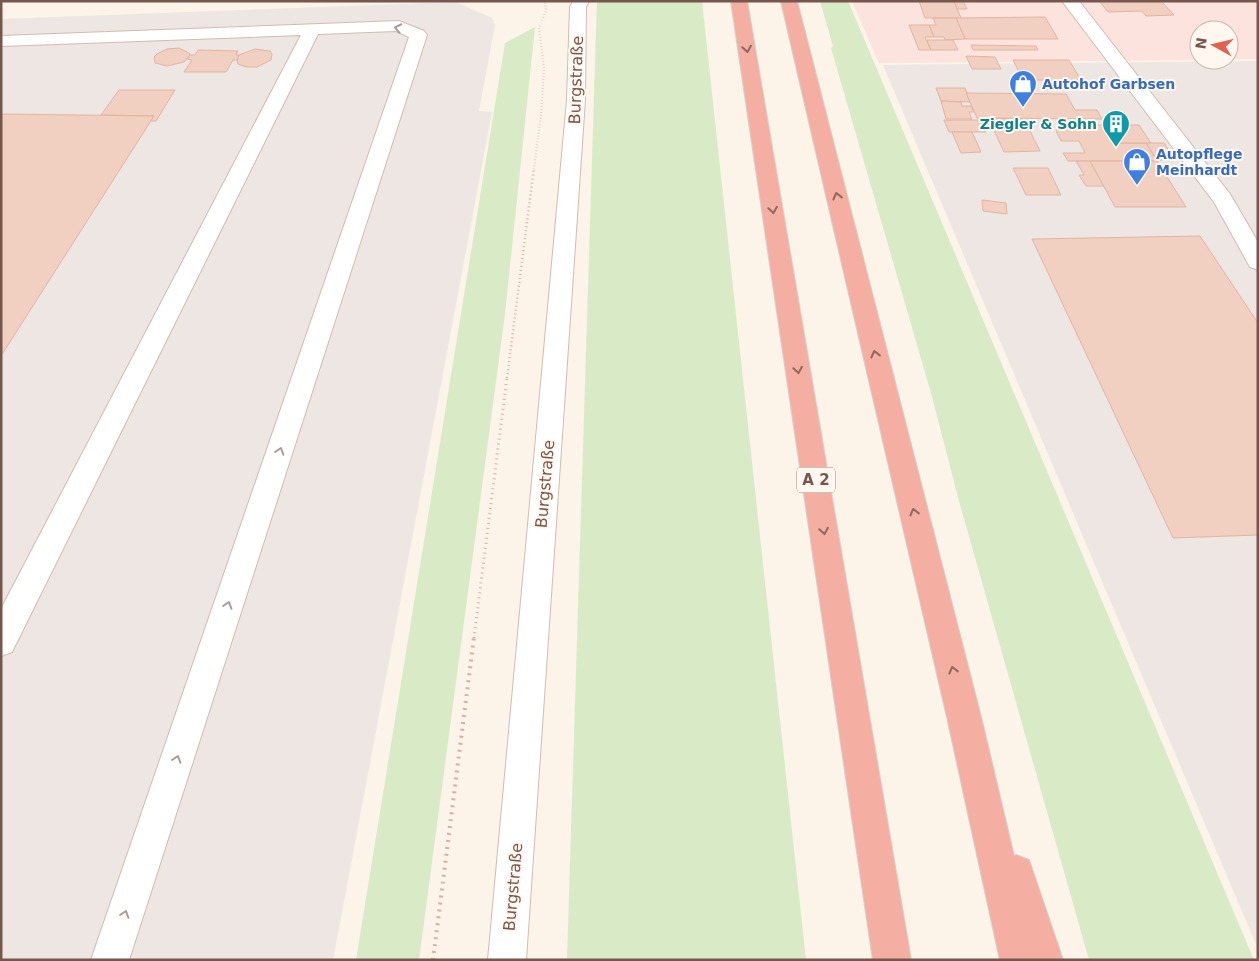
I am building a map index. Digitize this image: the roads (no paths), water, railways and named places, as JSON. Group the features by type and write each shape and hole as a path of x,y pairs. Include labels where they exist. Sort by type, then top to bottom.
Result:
{"highway":[{"name":"A 2","path":"739,1 892,960"},
{"path":"789,1 964,717 1019,960"},
{"path":"964,717 1044,960"}],"street":[{"path":"1070,1 1223,199 1258,262"},
{"name":"Burgstraße","path":"507,960 576,100 578,3"},
{"path":"1,41 399,26 418,36 110,960"},
{"path":"1,641 312,29"}],"place":[{"name":"Autohof Garbsen","path":"1023,108"},
{"name":"Ziegler & Sohn","path":"1116,148"},
{"name":"Autopflege Meinhardt","path":"1137,186"}]}
